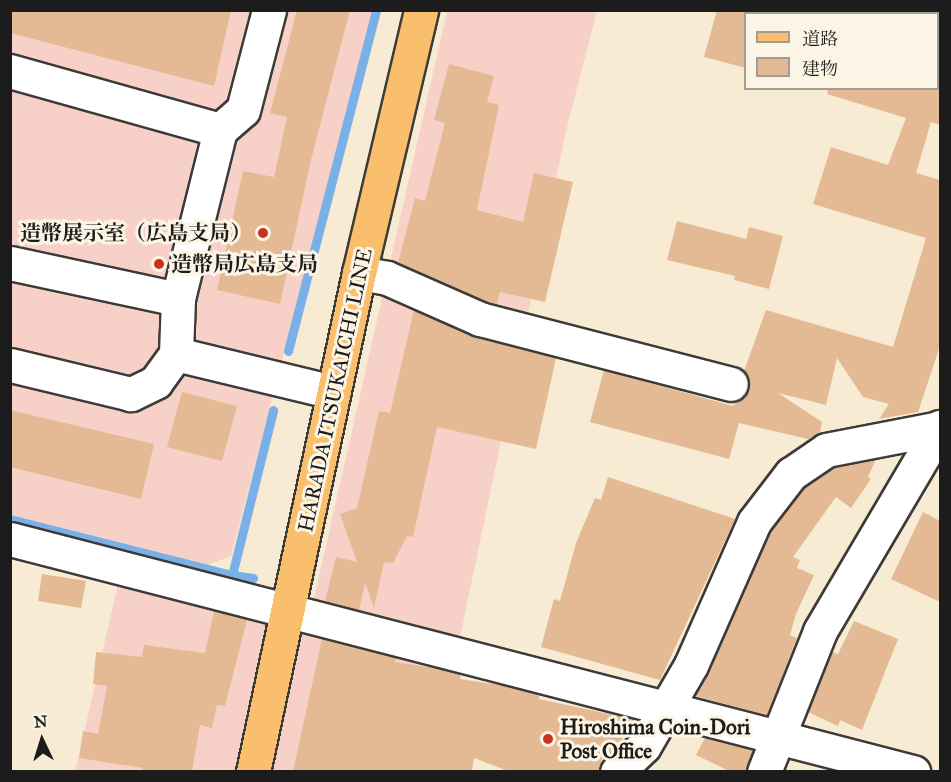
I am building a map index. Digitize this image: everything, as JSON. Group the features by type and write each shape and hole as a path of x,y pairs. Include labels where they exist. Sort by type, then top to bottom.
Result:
{"main road":[{"name":"HARADA ITSUKAICHI LINE","path":"253,771 359,273 421,10"}],"street":[{"path":"10,365 131,394 156,382 176,354 178,299 220,130 243,110 269,10"},
{"path":"10,71 220,130"},
{"path":"10,263 178,299"},
{"path":"359,273 387,278 480,319 731,384"},
{"path":"176,354 333,392"},
{"path":"617,771 644,746 691,664 754,522 791,474 826,450 940,428"},
{"path":"764,771 775,736 820,631 940,428"},
{"path":"10,539 913,771"}],"shaded area":[{"name":"造幣局広島支局","path":"10,11 373,11 231,556 203,567 11,517"},
{"path":"447,11 597,11 566,131 432,771 75,772 122,566 310,616"}],"building":[{"path":"10,10 231,10 214,86 10,33"},
{"path":"297,10 350,10 311,160 280,304 217,290 243,171 274,177 287,117 270,113"},
{"path":"717,10 746,10 744,12 744,67 704,57"},
{"path":"449,64 494,76 487,102 499,105 477,210 523,222 534,173 573,182 545,302 500,292 497,304 398,263 415,198 425,201 445,123 434,120"},
{"path":"940,88 940,125 931,122 916,173 940,180 940,346 918,412 879,419 889,404 863,397 837,358 826,405 778,393 822,422 820,433 808,439 739,423 729,459 590,422 604,370 733,406 749,389 744,371 766,310 893,347 926,238 813,204 831,147 888,165 906,118 827,94 828,90 939,90"},
{"path":"677,221 746,239 749,227 783,236 769,289 734,280 735,276 667,260"},
{"path":"414,310 475,337 556,358 536,449 437,427 413,537 407,536 393,563 384,562 374,608 365,583 359,610 325,601 336,557 357,562 340,514 357,508 379,411 390,413"},
{"path":"182,392 237,406 222,461 167,447"},
{"path":"10,410 154,444 141,499 10,467"},
{"path":"876,459 868,477 871,479 851,508 836,497 793,557 800,560 797,568 814,575 796,614 790,635 797,638 767,715 695,696 770,532 804,488 833,468"},
{"path":"608,477 735,519 660,680 541,647 554,599 560,601 576,543 595,498 601,500"},
{"path":"923,512 940,521 940,602 891,579"},
{"path":"42,574 86,581 81,608 38,601"},
{"path":"214,611 247,620 225,706 217,705 212,728 200,725 192,771 143,771 143,768 79,758 83,731 98,734 107,686 93,684 96,652 142,657 144,645 205,653"},
{"path":"854,621 898,639 862,730 840,720 838,726 808,712 832,652 838,654"},
{"path":"322,639 396,658 395,662 440,669 461,675 460,679 506,686 539,695 539,699 637,720 631,731 624,730 622,741 611,752 604,751 599,771 508,771 474,758 472,771 293,771"},
{"path":"705,738 753,750 746,771 729,771 696,755"}],"waterway":[{"path":"288,351 376,10"},
{"path":"253,578 232,575 273,410"},
{"path":"10,519 232,575"}],"place":[{"name":"造幣展示室（広島支局）","path":"263,233"},
{"name":"造幣局広島支局","path":"159,264"},
{"name":"Hiroshima Coin-Dori Post Office","path":"548,739"}]}
